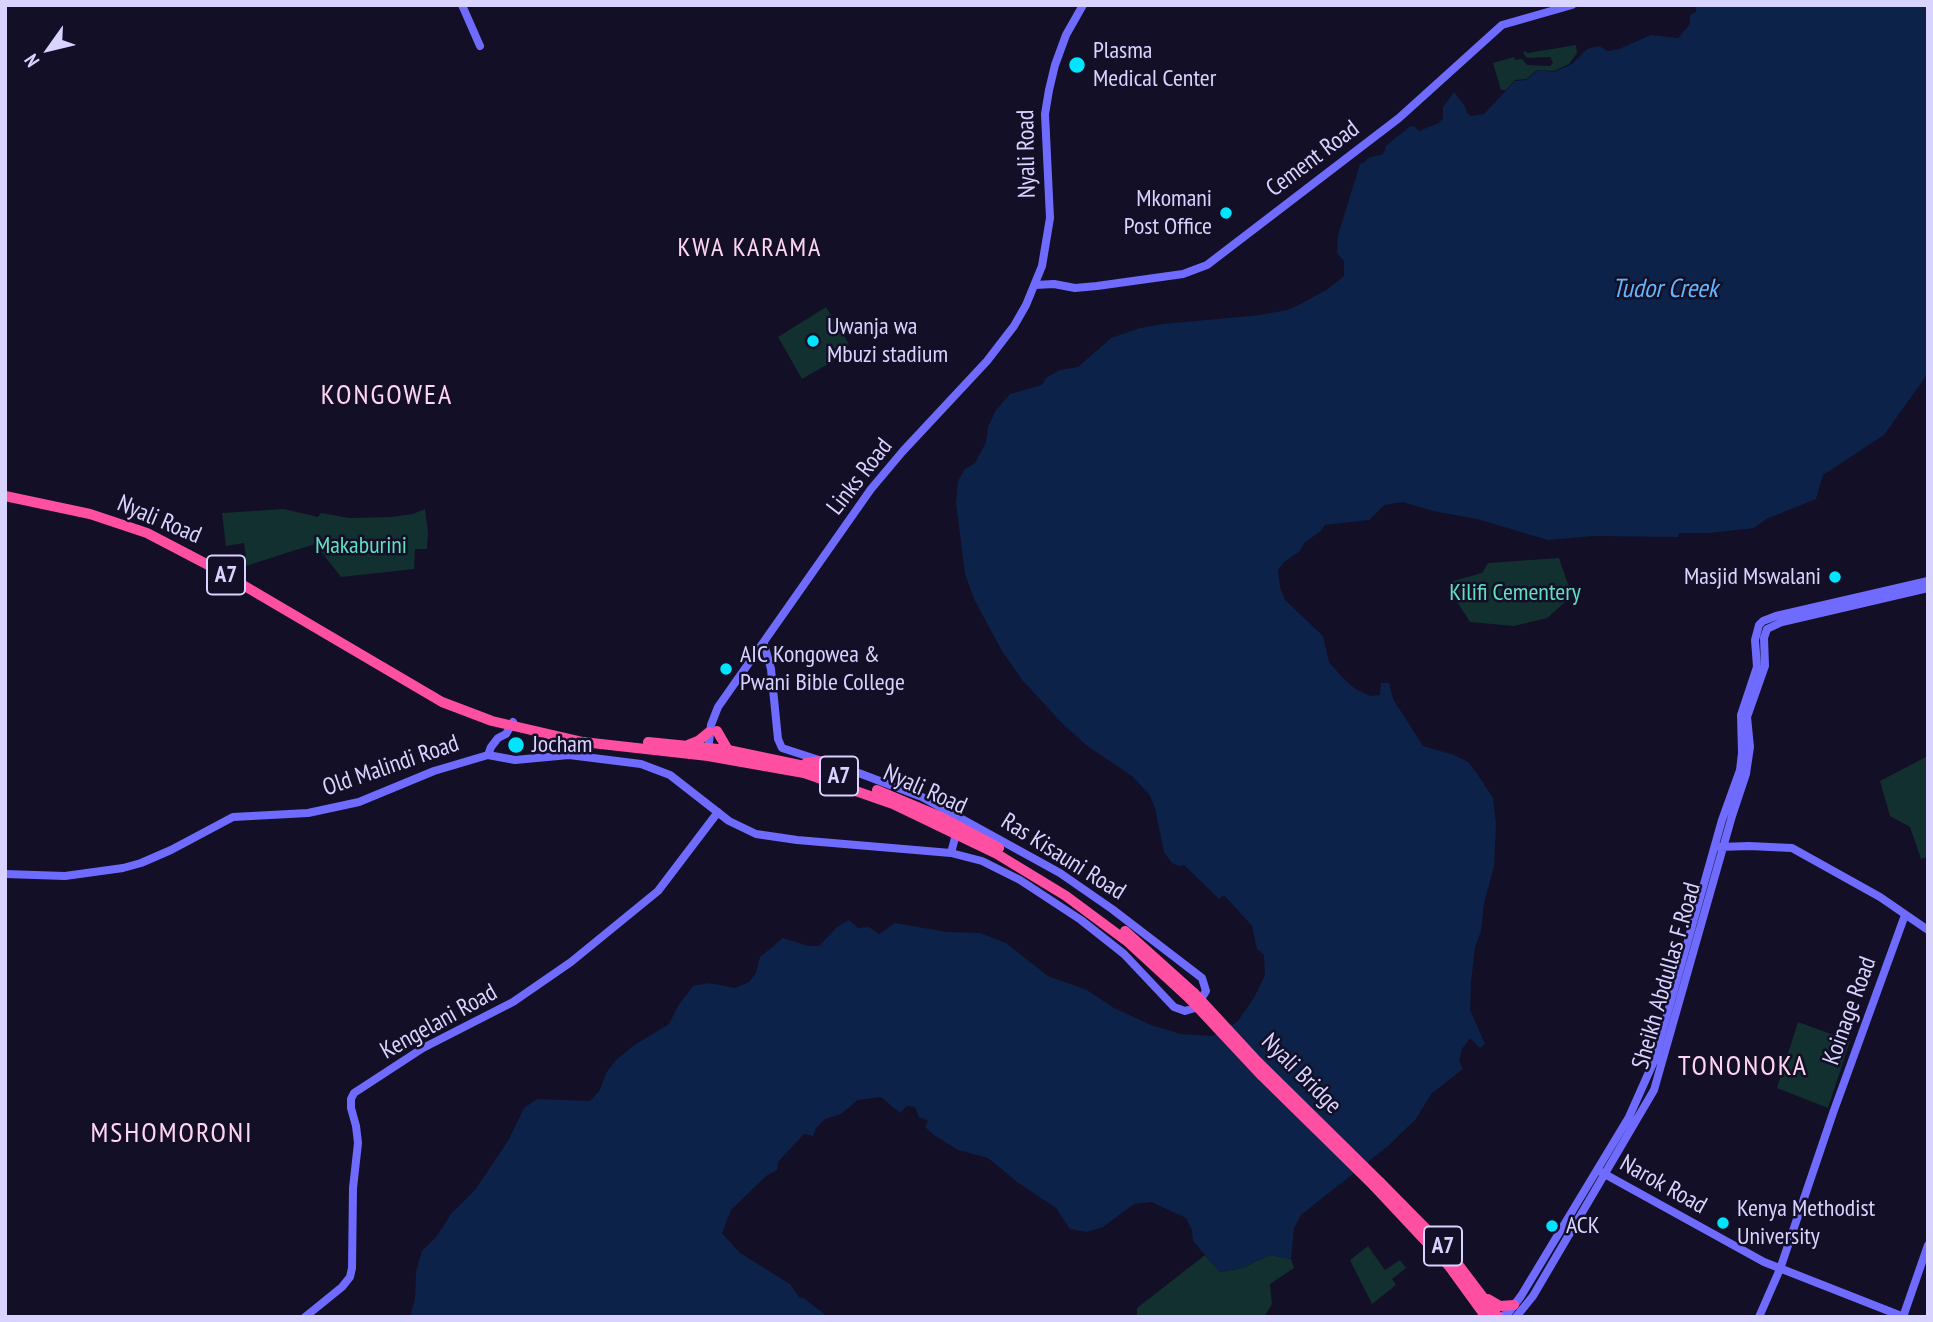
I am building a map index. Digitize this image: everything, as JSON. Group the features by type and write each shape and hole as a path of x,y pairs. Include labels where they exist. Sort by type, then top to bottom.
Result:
{"highway":[{"name":"Nyali Road","path":"5,496 100,517 147,533 214,568 430,695 501,722 583,742 711,752 728,750 799,765 920,802 1021,861 1097,910 1157,958 1192,996"},
{"name":"Nyali Road","path":"512,725 601,738 688,745 804,773 893,804 1025,870 1092,914 1192,996"},
{"path":"688,745 713,732 728,750"},
{"path":"799,765 823,761"},
{"name":"Nyali Bridge","path":"1192,996 1377,1184"},
{"name":"A7","path":"1377,1184 1448,1251 1499,1317"},
{"name":"A7","path":"1377,1184 1449,1266 1486,1317"},
{"path":"1485,1297 1500,1306 1514,1306"}],"main road":[{"path":"462,5 480,46"},
{"name":"Nyali Road","path":"1041,269 1050,218 1046,103 1066,35 1083,5"},
{"name":"Cement Road","path":"1035,285 1054,284 1075,288 1120,283 1183,274 1214,261 1399,118 1502,25 1572,5"},
{"path":"1041,269 1054,284"},
{"name":"Links Road","path":"711,752 718,707 734,682 762,647 871,489 1003,341 1035,285 1041,269"},
{"path":"1912,589 1928,581"},
{"path":"1912,589 1928,588"},
{"name":"Sheikh Abdullas F.Road","path":"1720,843 1749,760 1747,717 1765,666 1763,638 1767,629 1779,623 1912,589"},
{"name":"Sheikh Abdullas F.Road","path":"1499,1317 1514,1306 1654,1090 1741,764 1741,715 1757,667 1755,640 1759,625 1776,617 1912,589"},
{"name":"Ras Kisauni Road","path":"762,647 771,669 779,744 784,750 823,761 920,802 1060,873 1202,978 1206,991 1195,1007 1185,1011 1177,1009 1124,954 1081,920 1010,874 982,861 951,853"},
{"name":"Old Malindi Road","path":"5,874 65,876 130,867 171,850 233,817 308,813 344,806 434,771 488,755 498,738 501,722"},
{"name":"Old Malindi Road","path":"498,738 505,735 512,725"},
{"path":"488,755 505,760 569,755 642,764 670,775 740,827 771,837 951,853 956,834"},
{"name":"Kengelani Road","path":"304,1317 342,1287 350,1277 353,1188 358,1143 351,1108 354,1093 412,1055 513,1002 571,962 658,891 718,812"},
{"path":"1720,843 1736,847 1792,848 1880,897 1928,930"},
{"name":"Koinage Road","path":"1759,1317 1780,1269 1905,915"},
{"name":"Sheikh Abdullas F.Road","path":"1516,1317 1532,1296 1600,1172"},
{"name":"Narok Road","path":"1600,1172 1780,1269 1903,1317"},
{"path":"1903,1317 1928,1245"}],"green space":[{"path":"1576,45 1577,53 1569,64 1554,71 1537,70 1526,79 1515,80 1506,90 1501,90 1493,63 1514,57 1515,60 1522,59 1527,65 1550,66 1553,63 1550,57 1527,58 1524,51 1528,53"},
{"name":"Uwanja wa Mbuzi stadium","path":"826,307 849,344 840,353 840,357 802,379 778,337"},
{"name":"Makaburini","path":"284,509 318,517 321,513 349,518 392,517 425,509 427,549 415,549 414,569 341,577 315,544 236,569 234,559 246,557 244,543 226,546 222,513"},
{"name":"Kilifi Cementery","path":"1559,558 1572,596 1547,618 1514,626 1470,622 1448,588 1453,581 1482,573 1488,563"},
{"path":"1926,757 1928,857 1921,859 1910,827 1890,816 1880,781"},
{"path":"1798,1022 1850,1041 1828,1108 1777,1088"},
{"path":"1368,1246 1385,1270 1400,1260 1406,1268 1392,1279 1396,1285 1372,1304 1350,1260"},
{"path":"1205,1255 1220,1272 1242,1268 1270,1255 1291,1259 1294,1268 1270,1284 1272,1304 1264,1317 1137,1317 1137,1308"}],"water":[{"name":"Tudor Creek","path":"1696,5 1928,5 1928,371 1884,435 1823,475 1816,499 1766,519 1754,528 1679,533 1678,537 1594,536 1548,540 1477,519 1403,502 1384,505 1369,520 1325,525 1278,570 1285,600 1323,636 1329,662 1354,688 1370,696 1380,695 1381,683 1389,683 1393,699 1423,746 1454,755 1468,762 1476,772 1493,798 1496,825 1494,867 1484,903 1481,931 1475,947 1471,983 1470,1010 1485,1044 1480,1048 1470,1038 1462,1049 1459,1061 1463,1069 1431,1094 1416,1119 1388,1146 1301,1215 1294,1228 1291,1259 1270,1255 1242,1268 1220,1272 1193,1241 1192,1230 1186,1218 1151,1202 1134,1204 1103,1227 1087,1232 1070,1229 1056,1208 1017,1182 988,1158 958,1150 934,1135 925,1127 928,1121 919,1117 915,1107 907,1106 900,1113 881,1097 858,1100 841,1114 825,1119 816,1128 813,1136 804,1134 778,1162 777,1170 766,1176 731,1210 722,1233 740,1253 790,1284 799,1297 828,1317 410,1317 415,1298 416,1271 422,1251 437,1236 451,1214 475,1190 508,1141 524,1108 537,1099 590,1101 600,1090 606,1073 616,1060 669,1024 693,986 709,983 735,988 749,982 756,973 760,957 783,938 808,946 819,946 837,927 849,920 858,928 869,927 879,934 895,923 947,932 980,933 1006,943 1048,976 1087,990 1114,1008 1151,1025 1181,1034 1213,1036 1237,1022 1254,998 1265,975 1264,955 1257,949 1252,926 1224,895 1219,899 1184,865 1172,863 1164,852 1155,808 1149,794 1132,776 1086,745 1062,723 1023,681 1002,651 974,599 965,574 956,503 958,481 965,469 975,463 986,442 988,427 996,410 1010,394 1042,385 1046,378 1060,370 1078,367 1111,338 1140,328 1163,324 1287,310 1328,289 1344,276 1344,261 1337,253 1338,235 1360,164 1368,158 1383,154 1386,146 1409,127 1414,126 1419,131 1439,123 1443,118 1443,107 1454,92 1471,116 1484,114 1515,81 1526,80 1538,70 1554,72 1561,69 1572,64 1587,49 1599,46 1608,51 1619,49 1651,35 1678,38 1690,24 1690,15 1696,12"}],"place":[{"name":"Plasma Medical Center","path":"1077,65"},
{"name":"Mkomani Post Office","path":"1226,213"},
{"name":"Uwanja wa Mbuzi stadium","path":"813,341"},
{"name":"Masjid Mswalani","path":"1835,577"},
{"name":"AIC Kongowea & Pwani Bible College","path":"726,669"},
{"name":"Jocham","path":"516,745"},
{"name":"Kenya Methodist University","path":"1723,1223"},
{"name":"ACK","path":"1552,1226"}],"district":[{"name":"KWA KARAMA","path":"750,249"},
{"name":"KONGOWEA","path":"387,396"},
{"name":"TONONOKA","path":"1743,1067"},
{"name":"MSHOMORONI","path":"172,1134"}]}
